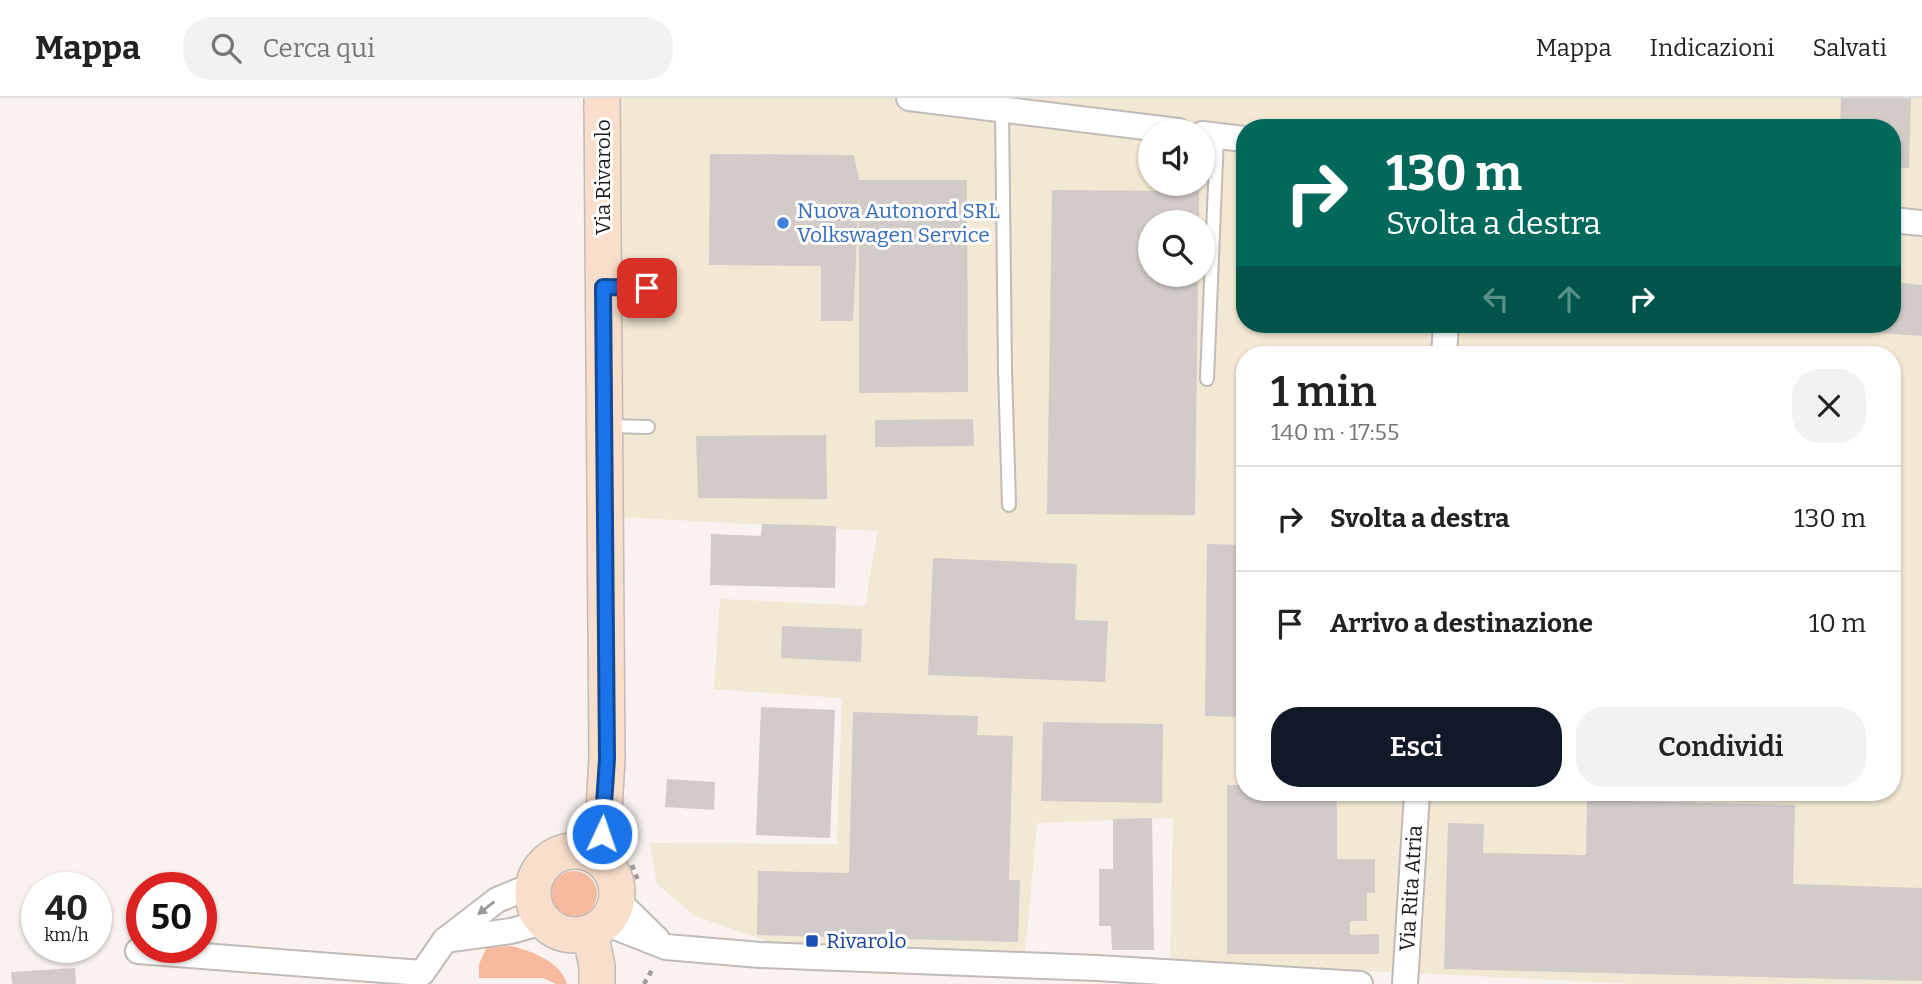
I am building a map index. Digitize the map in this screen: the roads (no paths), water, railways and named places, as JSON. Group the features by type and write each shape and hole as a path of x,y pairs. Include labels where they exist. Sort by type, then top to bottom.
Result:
{"main road":[{"name":"Via Rivarolo","path":"585,855 607,759 602,98"},
{"path":"582,984 584,923 614,878 585,855 553,856 535,876 533,905 584,923"},
{"path":"584,923 597,966 597,984"}],"street":[{"path":"909,98 1138,126"},
{"path":"1215,136 1236,138"},
{"path":"1901,221 1922,223"},
{"name":"Via Rita Atria","path":"1405,984 1416,801"},
{"path":"217,957 422,973 445,940 497,900 533,885"},
{"path":"445,940 584,923 666,947 760,955 1096,976 1360,984"}],"lane":[{"path":"1002,110 1009,505"},
{"path":"1207,379 1209,196"},
{"path":"603,287 647,288"},
{"path":"604,426 648,427"}],"place":[{"name":"Nuova Autonord SRL Volkswagen Service","path":"783,223"},
{"name":"Rivarolo","path":"812,941"}]}
